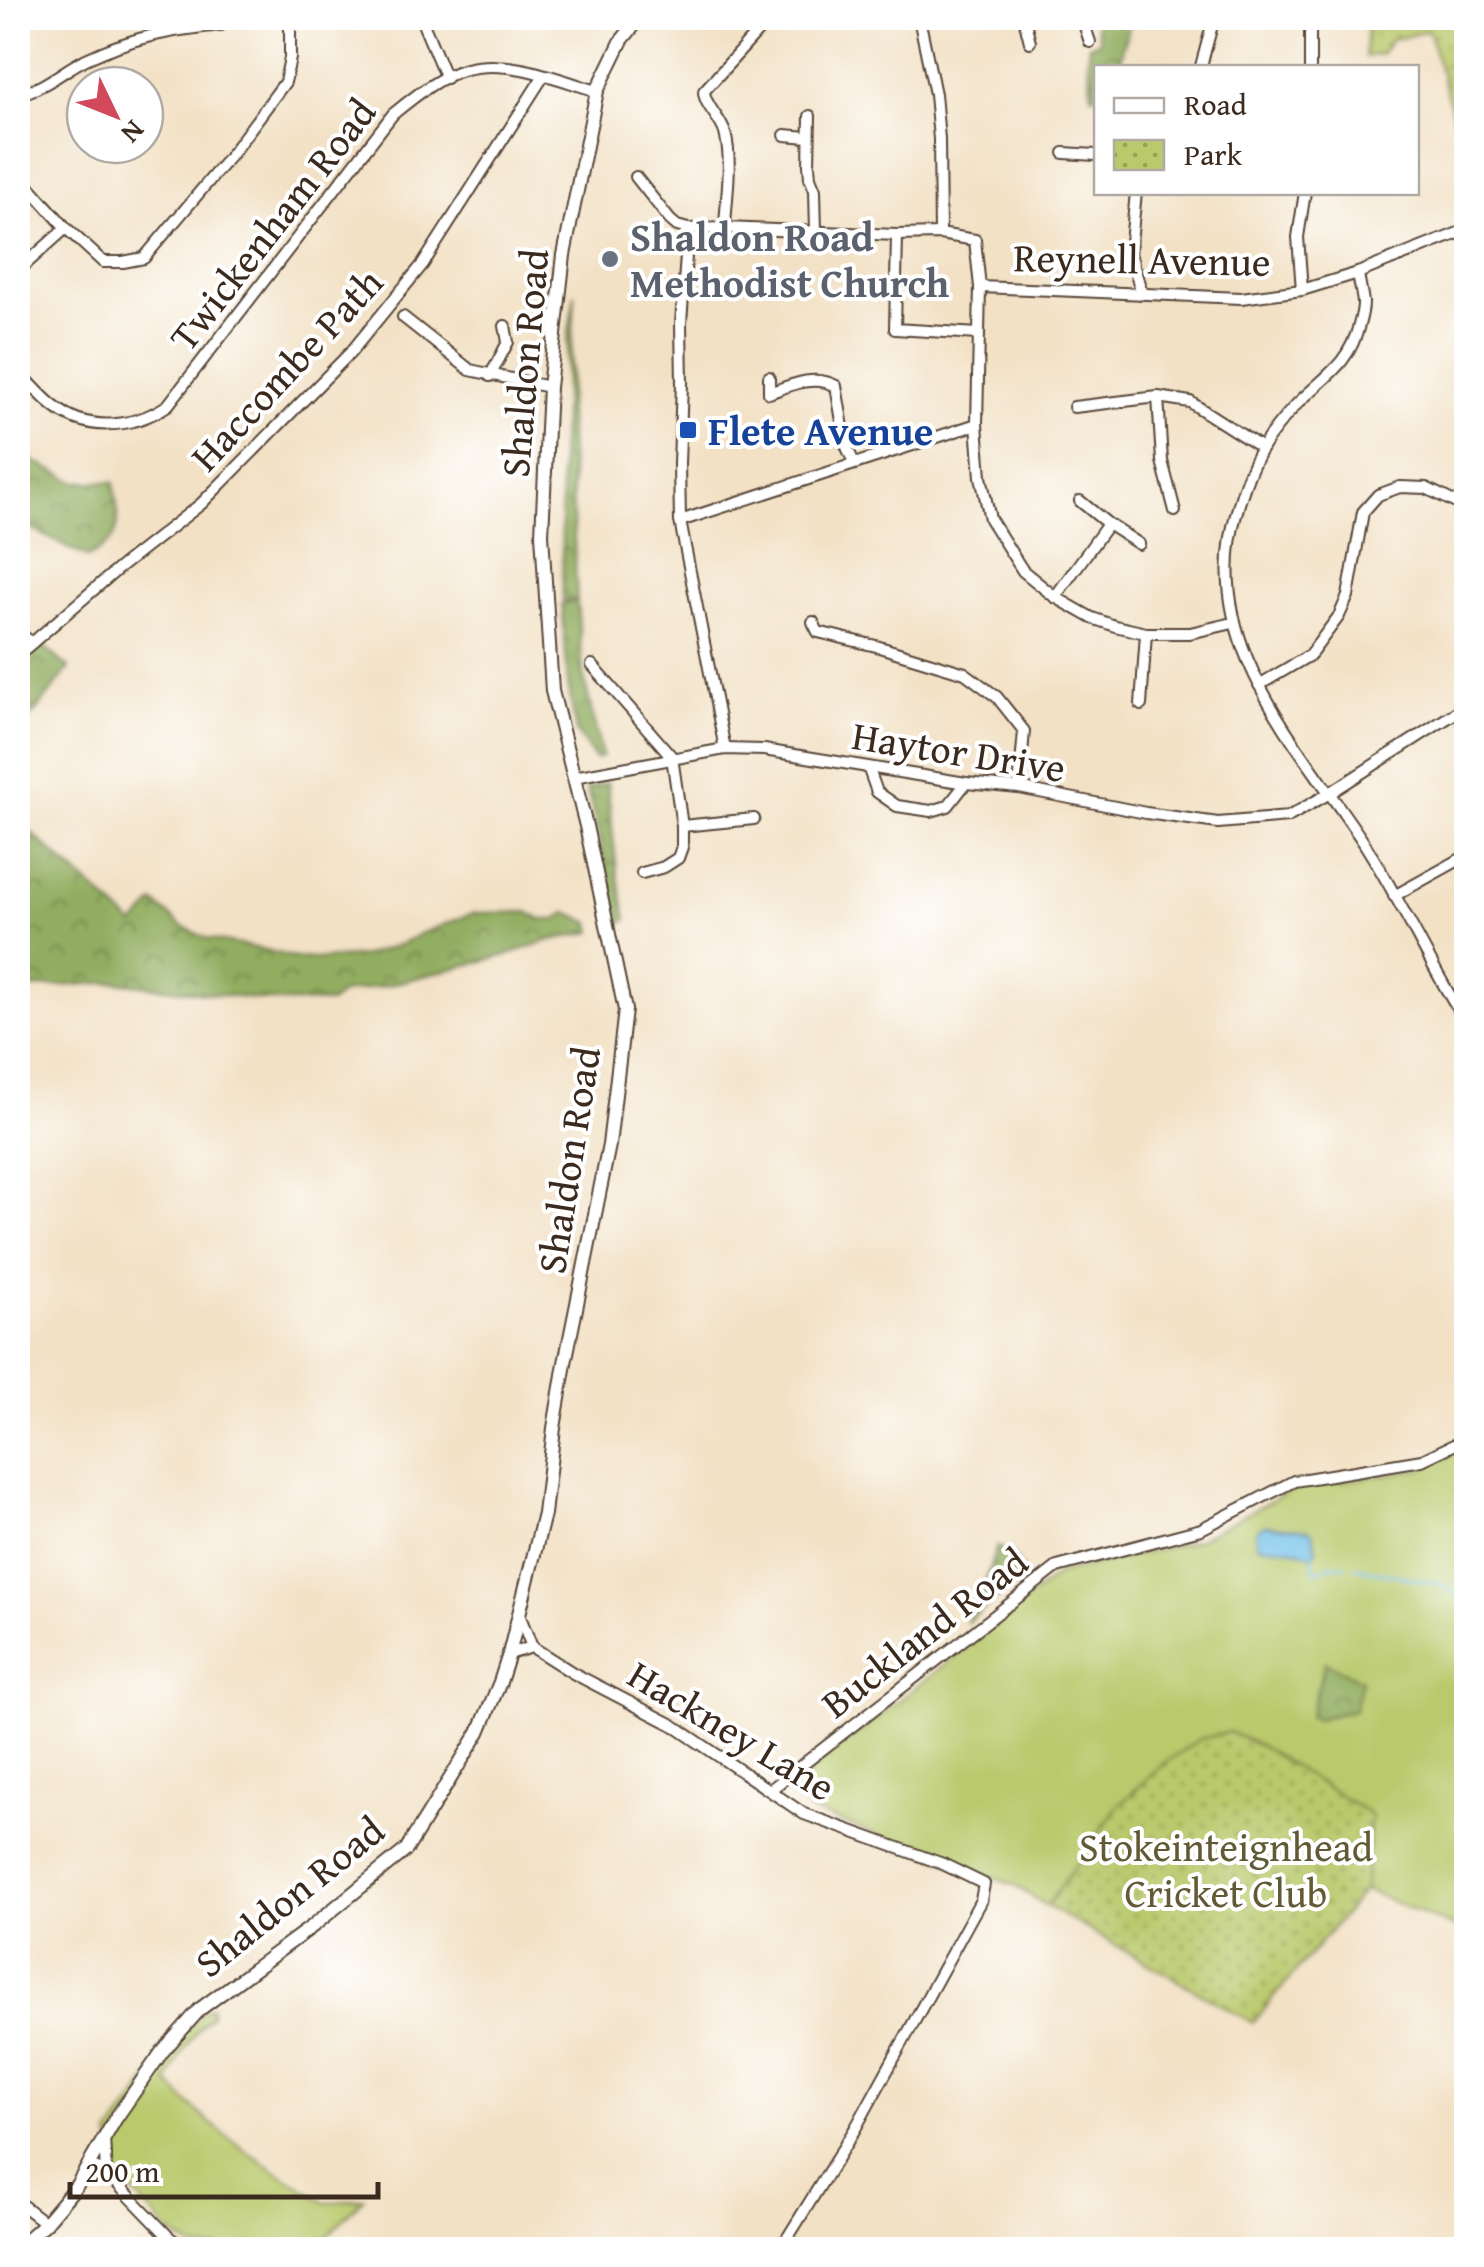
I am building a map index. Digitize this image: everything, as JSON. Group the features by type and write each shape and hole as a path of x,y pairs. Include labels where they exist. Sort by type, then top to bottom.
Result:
{"street":[{"path":"18,174 66,228 104,262 144,258 230,156 285,82 290,58 290,18"},
{"path":"425,18 424,26 446,78"},
{"name":"Shaldon Road","path":"18,2248 77,2185 104,2137 162,2052 200,2009 314,1925 406,1850 479,1732 509,1654 544,1514 565,1364 609,1145 624,1010 552,690 542,534 549,387 564,255 597,91 622,40 640,18"},
{"path":"725,228 728,150 724,130 704,99 704,91 770,18"},
{"path":"919,18 936,94 940,234"},
{"path":"1024,18 1030,42"},
{"path":"1082,18 1090,42"},
{"path":"1201,65 1214,18"},
{"path":"1310,18 1310,65"},
{"path":"18,94 31,92 112,47 167,30 221,25"},
{"name":"Twickenham Road","path":"18,370 51,404 73,418 91,424 127,423 150,416 168,405 393,114 420,92 466,69 498,66 597,91"},
{"name":"Haccombe Path","path":"18,655 201,504 351,352 423,264 544,75"},
{"path":"810,116 810,178 815,190 816,232"},
{"path":"784,136 808,137"},
{"path":"1064,153 1094,155"},
{"path":"636,177 670,220 688,229 940,234 976,240 980,287 977,424 982,477 990,519 1023,571 1055,597 1115,626 1146,632 1190,633 1234,623"},
{"path":"1136,195 1130,253 1142,294"},
{"path":"1302,290 1298,238 1305,195"},
{"path":"18,271 66,228"},
{"path":"688,229 681,323 680,521 725,749"},
{"name":"Reynell Avenue","path":"980,287 1242,298 1302,290 1358,273 1466,230"},
{"path":"897,235 895,329 979,334"},
{"path":"1358,273 1363,305 1354,343 1340,366 1296,406 1262,448 1232,527 1226,568 1234,623 1272,710 1366,846 1457,1008 1466,1017"},
{"path":"403,317 470,370 549,387"},
{"path":"490,376 508,342 506,326"},
{"path":"769,377 769,393 801,381 828,381 836,386 846,446 854,464"},
{"path":"1074,408 1158,397 1190,402 1262,448"},
{"path":"1158,397 1162,461 1175,512"},
{"path":"680,521 977,424"},
{"path":"1259,685 1310,655 1340,616 1348,596 1363,512 1378,495 1400,486 1426,488 1466,508"},
{"path":"1080,501 1139,544"},
{"path":"1055,597 1108,524"},
{"path":"814,622 818,632 965,672 997,697 1024,730 1019,788"},
{"path":"18,632 32,644"},
{"path":"1140,705 1146,632"},
{"path":"592,665 672,757 682,847 678,858 664,868 642,873"},
{"name":"Haytor Drive","path":"574,777 725,749 764,750 1218,823 1288,817 1466,706"},
{"path":"868,767 878,792 897,806 930,811 948,806 966,782"},
{"path":"682,826 754,819"},
{"path":"1394,896 1466,856"},
{"name":"Buckland Road","path":"770,1790 1057,1567 1201,1529 1294,1481 1422,1460 1466,1438"},
{"path":"509,1654 532,1647 520,1614"},
{"name":"Hackney Lane","path":"532,1647 572,1673 673,1725 804,1814 943,1864 984,1884 981,1900 855,2129 780,2250"},
{"path":"104,2137 106,2172"},
{"path":"88,2166 106,2172 186,2250"},
{"path":"18,2202 45,2223"}],"green space":[{"path":"1094,18 1132,18 1120,65 1094,65 1092,95 1089,45 1100,41"},
{"path":"1367,18 1466,18 1466,159 1428,30 1393,38 1381,54 1365,57"},
{"path":"575,294 568,412 577,600 563,601 560,459"},
{"path":"18,453 76,482 114,482 117,527 109,543 87,557 24,525 18,518"},
{"path":"577,602 583,674 602,757 595,759 576,732 568,684 562,604"},
{"path":"42,645 69,668 18,729 18,662"},
{"path":"607,783 617,872 627,919 620,924 587,789"},
{"path":"18,821 134,925 155,903 180,925 208,939 296,958 364,956 474,913 528,912 541,920 554,920 567,913 591,923 593,932 550,940 388,985 342,993 330,1003 279,1002 117,982 18,989"},
{"path":"1466,1447 1466,1932 1364,1890 1371,1815 1260,1746 1229,1732 1163,1764 1118,1806 1047,1906 1014,1885 813,1812 786,1790 1059,1574 1196,1540 1296,1488 1420,1469"},
{"path":"997,1547 1012,1554 1026,1575 966,1623 977,1605"},
{"path":"1325,1662 1361,1680 1354,1710 1318,1719 1309,1717"},
{"name":"Stokeinteignhead Cricket Club","path":"1229,1732 1260,1746 1371,1815 1364,1890 1253,2023 1047,1906 1118,1806 1163,1764 1200,1739"},
{"path":"211,2007 211,2016 186,2046 168,2082 223,2133 326,2203 363,2198 316,2249 193,2249 168,2231 113,2171 110,2136 167,2053 201,2013"}],"water":[{"path":"1266,1525 1308,1530 1317,1550 1313,1556 1294,1549 1258,1545 1256,1533"}],"waterway":[{"path":"1313,1556 1314,1570 1330,1565 1347,1566"},
{"path":"1355,1567 1442,1585 1466,1600"}],"place":[{"name":"Shaldon Road Methodist Church","path":"610,259"},
{"name":"Flete Avenue","path":"688,430"}]}
